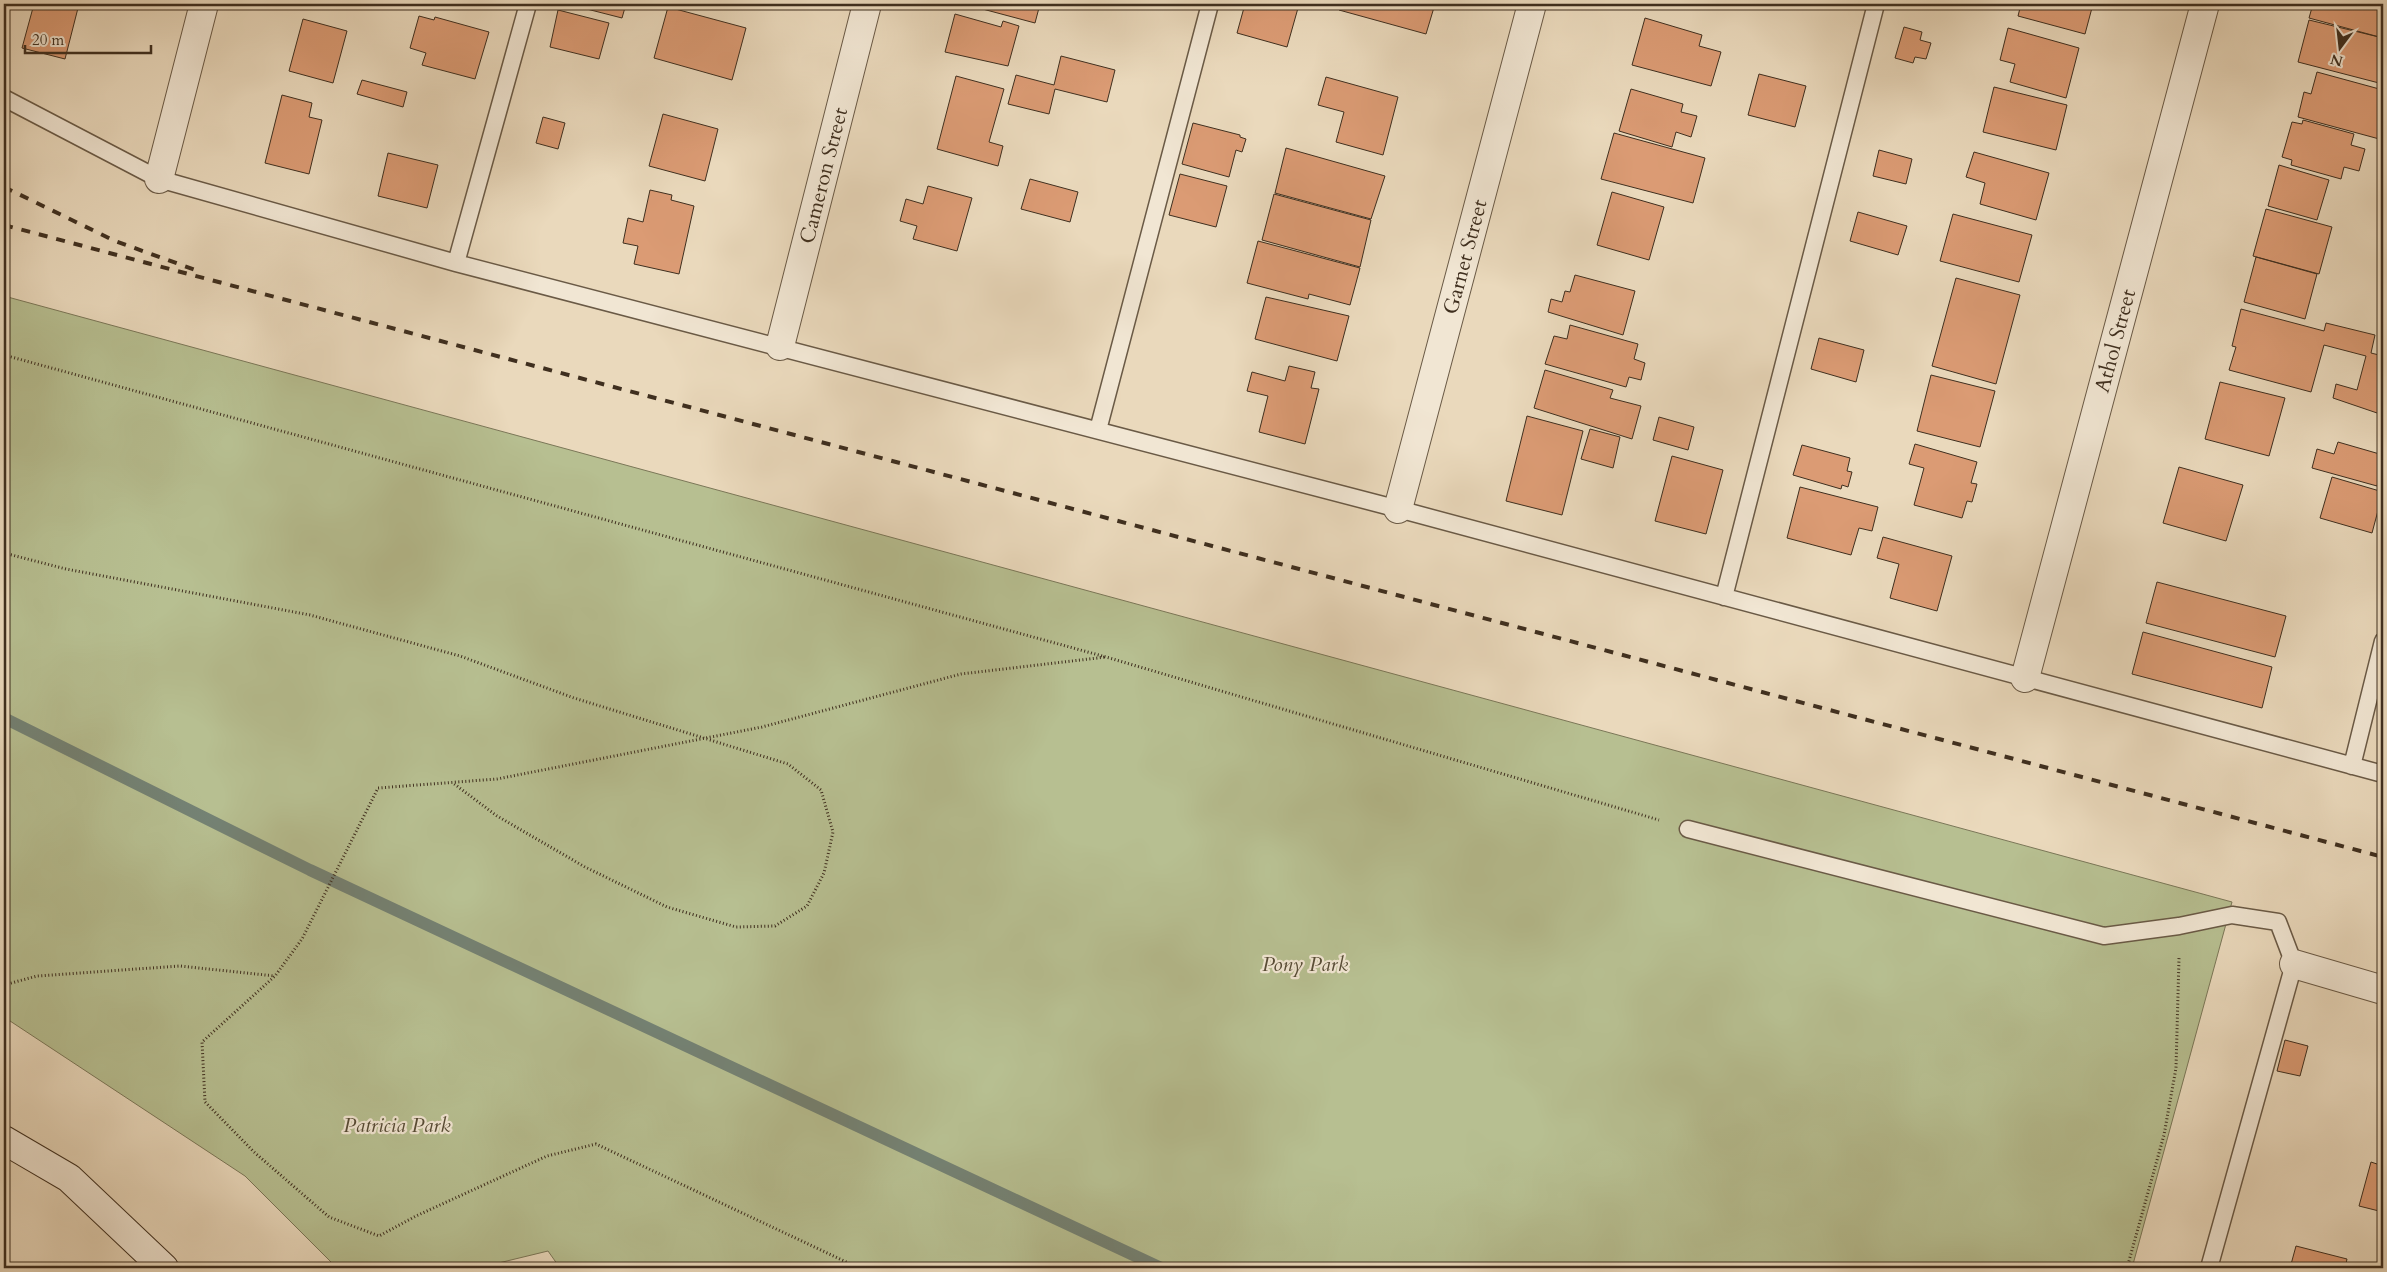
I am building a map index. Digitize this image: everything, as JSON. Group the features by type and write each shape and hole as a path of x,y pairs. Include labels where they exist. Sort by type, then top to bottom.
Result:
{"street":[{"path":"159,179 204,4"},
{"name":"Cameron Street","path":"780,346 867,4"},
{"name":"Garnet Street","path":"1398,508 1532,4"},
{"name":"Athol Street","path":"2025,678 2205,4"},
{"path":"2294,964 2383,990"},
{"path":"4,1140 69,1178 164,1268"}],"lane":[{"path":"456,263 528,4"},
{"path":"1098,430 1210,4"},
{"path":"1724,597 1876,4"},
{"path":"4,98 159,179 456,263 1398,508 2383,774"},
{"path":"2352,766 2383,641"},
{"path":"1688,829 2104,936 2179,926 2232,915 2278,922 2294,964 2209,1268"}],"path":[{"path":"4,355 1106,657 1688,829"},
{"path":"4,552 66,569 310,614 460,656 574,698 788,764 821,790 832,832 824,873 807,906 775,926 736,927 667,907 585,867 497,816 453,782"},
{"path":"859,1268 596,1144 547,1156 416,1216 378,1236 330,1217 254,1152 205,1102 202,1042 275,976 302,940 378,788 497,779 762,727 960,674 1106,657"},
{"path":"2127,1268 2164,1135 2176,1068 2179,1020 2179,926"},
{"path":"4,985 37,976 180,966 275,976"}],"green space":[{"name":"Pony Park","path":"4,296 2232,902 2132,1268 560,1268 548,1251 478,1268 337,1268 245,1176 4,1017"}],"building":[{"path":"34,4 64,4 78,8 65,59 22,48"},
{"path":"580,4 626,4 622,18 579,7"},
{"path":"975,4 1040,4 1035,23 975,7"},
{"path":"1245,4 1283,4 1298,8 1287,47 1237,33"},
{"path":"1341,4 1435,4 1426,34 1339,10"},
{"path":"2021,4 2093,4 2085,34 2018,16"},
{"path":"2313,4 2383,4 2383,38 2309,18"},
{"path":"668,7 746,28 732,80 654,58"},
{"path":"558,10 609,23 599,59 550,47"},
{"path":"955,14 1001,27 1003,21 1019,26 1008,66 945,52"},
{"path":"419,16 434,20 435,17 489,32 475,79 422,65 426,53 410,48"},
{"path":"1645,18 1702,35 1699,46 1721,52 1711,86 1632,65"},
{"path":"303,19 347,31 333,83 289,71"},
{"path":"2309,20 2383,38 2383,66 2379,83 2298,62"},
{"path":"1904,27 1922,32 1920,40 1931,43 1926,59 1915,57 1913,63 1895,58"},
{"path":"2008,28 2079,48 2066,98 2010,82 2015,64 2000,60"},
{"path":"1061,56 1115,70 1107,102 1055,89 1049,114 1008,104 1016,75 1054,85"},
{"path":"2317,72 2383,90 2383,140 2298,117 2304,92 2311,94"},
{"path":"1759,74 1806,86 1795,127 1748,115"},
{"path":"956,76 1004,89 989,142 1003,146 998,166 937,149"},
{"path":"1326,77 1398,97 1383,155 1336,142 1344,112 1318,105"},
{"path":"362,80 407,92 403,107 357,94"},
{"path":"1994,87 2067,105 2056,150 1983,132"},
{"path":"1631,89 1683,104 1681,112 1697,116 1691,137 1676,132 1672,147 1619,131"},
{"path":"282,95 312,103 309,117 322,120 309,174 265,163"},
{"path":"663,114 718,129 705,181 649,166"},
{"path":"543,117 565,123 558,149 536,143"},
{"path":"2303,120 2354,134 2351,145 2365,149 2359,171 2344,167 2341,179 2291,165 2292,160 2282,157 2292,122 2302,124"},
{"path":"1193,123 1240,135 1240,137 1246,139 1242,152 1236,150 1229,177 1182,164"},
{"path":"1614,133 1705,158 1693,203 1601,179"},
{"path":"1286,148 1385,176 1371,219 1275,193"},
{"path":"1879,150 1912,159 1906,184 1873,176"},
{"path":"1974,152 2049,173 2036,220 1980,204 1985,183 1966,177"},
{"path":"388,153 438,165 427,208 378,196"},
{"path":"2279,165 2329,180 2317,220 2268,206"},
{"path":"1180,174 1227,186 1216,227 1169,215"},
{"path":"1030,179 1078,192 1070,222 1021,209"},
{"path":"928,186 972,198 957,251 913,239 917,226 900,221 906,199 923,204"},
{"path":"650,190 672,195 671,200 694,206 679,274 634,264 638,246 623,243 628,218 643,222"},
{"path":"1612,192 1664,207 1649,260 1597,245"},
{"path":"1274,194 1371,220 1360,267 1262,240"},
{"path":"2266,209 2332,227 2319,274 2253,256"},
{"path":"1858,212 1907,226 1898,255 1850,241"},
{"path":"1953,214 2032,235 2019,282 1940,261"},
{"path":"1258,241 1360,268 1350,305 1309,294 1308,299 1247,283"},
{"path":"2256,257 2317,274 2305,319 2244,302"},
{"path":"1575,275 1635,291 1623,335 1548,312 1551,299 1562,302 1565,291 1570,292"},
{"path":"1956,278 2020,295 1996,384 1932,366"},
{"path":"1266,297 1349,316 1337,361 1255,339"},
{"path":"2241,309 2324,331 2326,323 2375,335 2371,353 2383,356 2383,415 2333,398 2336,384 2357,390 2366,356 2324,345 2311,392 2229,370 2236,347 2232,346"},
{"path":"1570,325 1638,344 1634,359 1645,363 1641,380 1629,377 1626,387 1545,364 1554,336 1567,339"},
{"path":"1819,338 1864,350 1856,382 1811,369"},
{"path":"1289,366 1315,372 1311,388 1319,389 1305,444 1259,432 1268,396 1247,391 1252,372 1285,381"},
{"path":"1545,370 1613,390 1610,398 1641,406 1632,439 1534,408"},
{"path":"1931,375 1995,391 1980,447 1917,431"},
{"path":"2220,382 2285,398 2269,456 2205,439"},
{"path":"1527,416 1583,431 1562,515 1506,501"},
{"path":"1659,417 1694,427 1688,450 1653,440"},
{"path":"1590,429 1620,437 1613,468 1581,459"},
{"path":"2338,442 2383,455 2383,465 2377,486 2312,468 2317,449 2334,454"},
{"path":"1915,444 1977,462 1971,483 1977,484 1972,502 1967,501 1962,518 1914,505 1924,468 1909,464"},
{"path":"1802,445 1850,458 1847,471 1852,472 1848,487 1842,485 1841,489 1793,475"},
{"path":"1672,456 1723,470 1706,534 1655,521"},
{"path":"2179,467 2243,485 2226,541 2163,523"},
{"path":"2332,477 2383,492 2372,533 2320,518"},
{"path":"1800,487 1878,507 1872,531 1859,528 1851,555 1787,538"},
{"path":"1883,537 1952,556 1937,611 1890,598 1899,564 1877,558"},
{"path":"2157,582 2286,616 2275,657 2146,623"},
{"path":"2143,632 2272,667 2262,708 2132,674"},
{"path":"2285,1040 2308,1046 2300,1076 2277,1071"},
{"path":"2371,1162 2383,1166 2383,1212 2359,1206"},
{"path":"2296,1246 2347,1259 2345,1268 2290,1268"}],"waterway":[{"path":"4,718 310,870 1161,1268"}],"railway":[{"path":"4,187 115,241 201,272"},
{"path":"4,225 2383,857"}],"park label":[{"name":"Patricia Park","path":"397,1125"}]}
